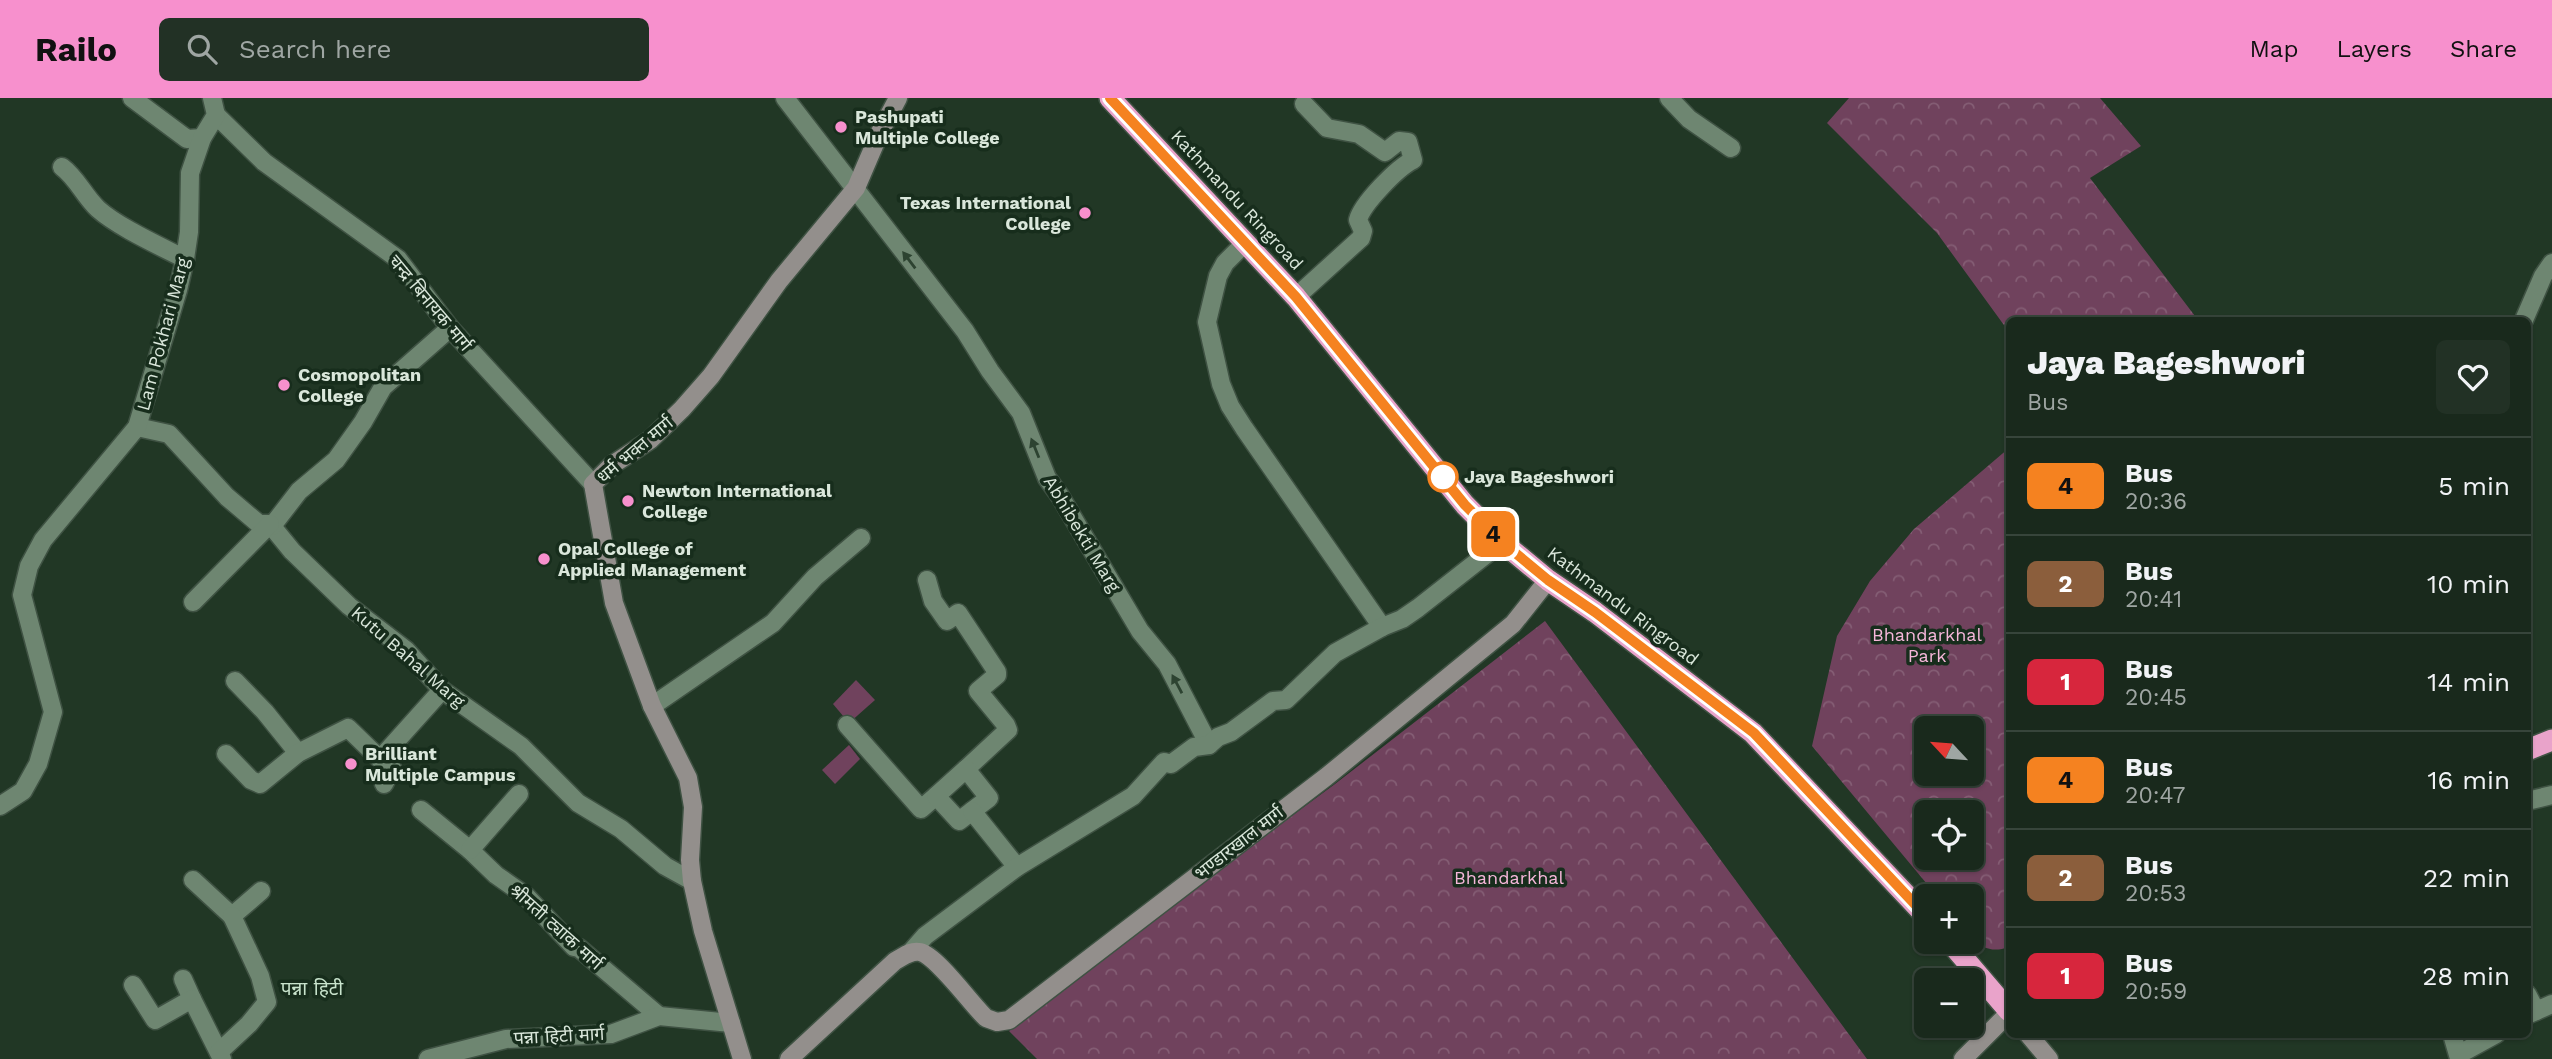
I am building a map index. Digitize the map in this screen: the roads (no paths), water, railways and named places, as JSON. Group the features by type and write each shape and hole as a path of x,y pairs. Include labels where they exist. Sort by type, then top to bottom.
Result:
{"highway":[{"name":"Kathmandu Ringroad","path":"1110,98 1296,297 1465,505 1502,542 1548,580 1595,612 1754,733 1914,904"},
{"path":"2531,748 2552,740"},
{"path":"1960,954 2006,1008"}],"main road":[{"name":"धर्म भक्त मार्ग","path":"742,1059 703,931 692,881 690,860 693,807 688,778 652,706 614,603 593,484 612,465 649,440 682,409 711,376 779,281 856,188 898,98"},
{"name":"भण्डारखाल मार्ग","path":"916,952 936,962 986,1018 997,1022 1009,1020 1346,760 1513,624 1548,580"},
{"path":"792,1058 895,961 916,952"},
{"path":"1963,1059 2006,1015"},
{"path":"2031,1038 2049,1059"}],"street":[{"path":"132,98 187,139 202,138"},
{"name":"Abhibekti Marg","path":"785,98 965,331 990,372 1021,413 1047,478 1140,631 1167,664 1209,745"},
{"path":"1669,98 1689,119 1731,148"},
{"path":"1296,297 1361,238 1363,231 1358,220 1361,211 1391,174 1412,160 1408,142 1399,141 1385,152 1359,134 1327,128 1304,104"},
{"name":"चन्द्र बिनायक मार्ग","path":"202,138 214,107 264,162 398,259 450,328 593,484"},
{"name":"Lam Pokhari Marg","path":"0,806 23,791 38,764 53,712 22,595 30,566 51,530 137,427 185,260 189,232 190,173 202,138"},
{"path":"62,167 72,174 98,209 185,260"},
{"path":"1246,242 1225,263 1218,276 1207,322 1220,384 1244,428 1382,627"},
{"path":"2525,317 2543,276 2552,263"},
{"path":"192,602 271,525 299,491 336,460 363,422 383,387 450,328"},
{"name":"Kutu Bahal Marg","path":"137,427 169,434 227,497 260,524 271,525 292,551 349,606 406,650 442,690 521,746 578,803 621,829 665,866 692,881"},
{"path":"652,706 773,623 815,577 860,538"},
{"path":"916,952 925,936 1017,867 1133,796 1164,762 1171,764 1194,747 1209,745 1273,701 1286,700 1335,653 1402,619 1502,542"},
{"path":"847,725 920,809 1008,730 978,691 997,672 958,613 947,621 933,601 927,580"},
{"path":"235,681 265,712 298,753"},
{"path":"380,760 442,690"},
{"path":"226,754 251,780 260,784 298,753 348,728 380,760 393,768 384,784"},
{"path":"936,796 959,821 989,798 966,769"},
{"path":"470,850 519,794"},
{"path":"2531,800 2552,796"},
{"name":"श्रीमती ट्यांक मार्ग","path":"421,810 470,850 496,876 526,896 574,947 579,948 659,1016"},
{"path":"972,811 1017,867"},
{"path":"183,979 220,1056 267,1002 232,916 192,880"},
{"path":"232,916 261,891"},
{"path":"133,985 155,1020 192,999"},
{"name":"पन्ना हिटी मार्ग","path":"428,1059 506,1039 611,1034 659,1016 731,1023"},
{"path":"2453,1038 2457,1058 2490,1038"}],"place":[{"name":"Pashupati Multiple College","path":"841,127"},
{"name":"Texas International College","path":"1085,213"},
{"name":"Cosmopolitan College","path":"284,385"},
{"name":"Jaya Bageshwori","path":"1443,477"},
{"name":"Newton International College","path":"628,501"},
{"name":"Opal College of Applied Management","path":"544,559"},
{"name":"Brilliant Multiple Campus","path":"351,764"}],"district":[{"name":"पन्ना हिटी","path":"312,988"}],"park label":[{"name":"Bhandarkhal Park","path":"1927,645"},
{"name":"Bhandarkhal","path":"1509,878"}]}
